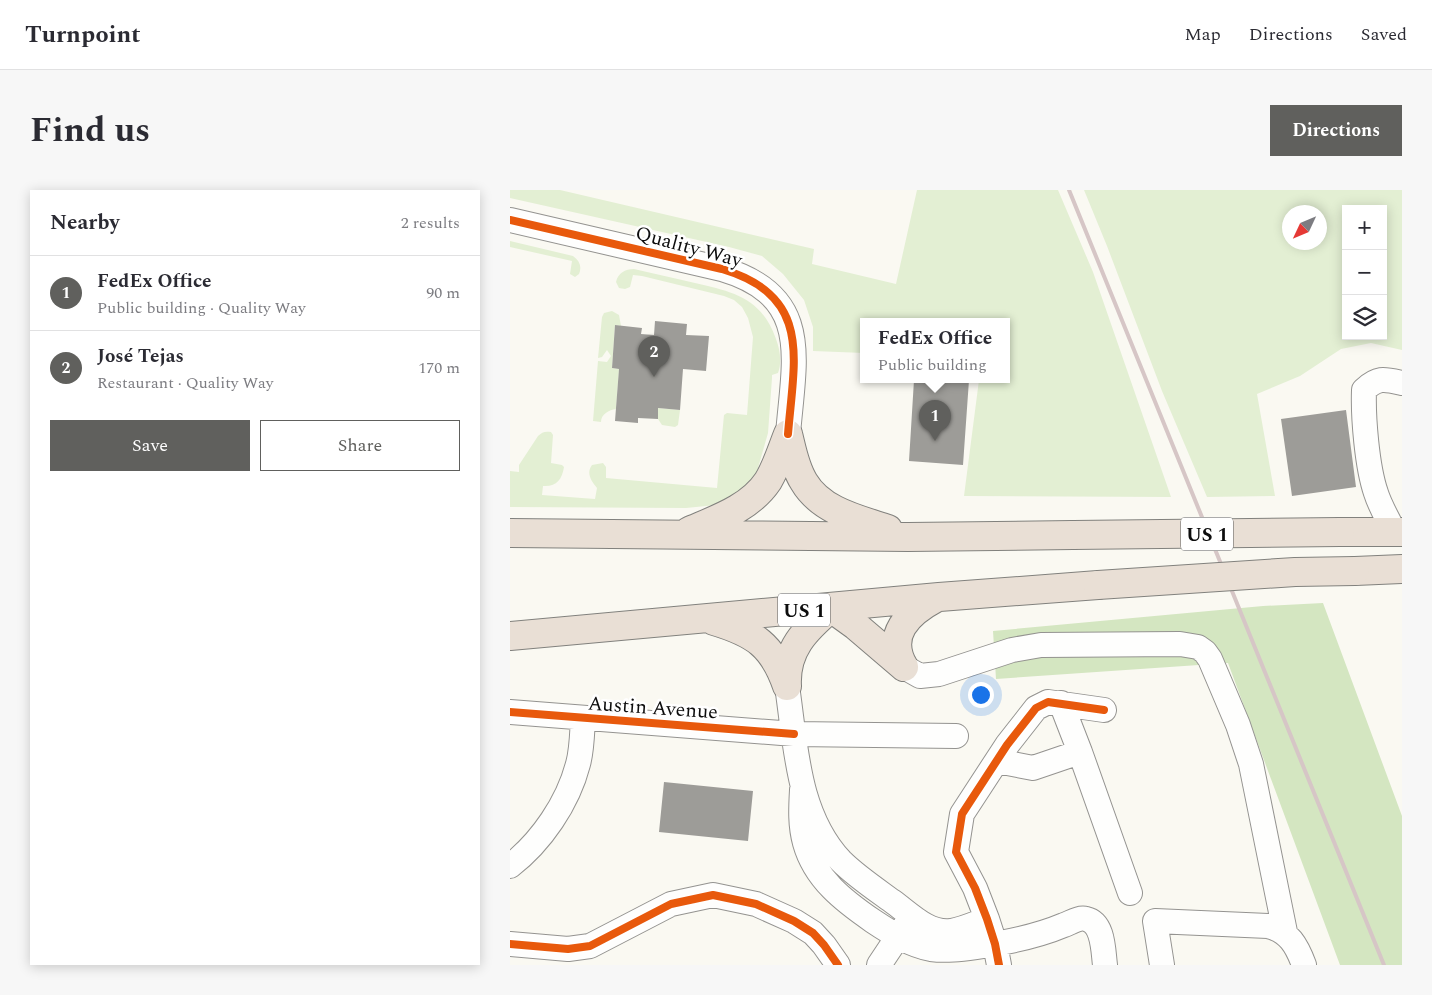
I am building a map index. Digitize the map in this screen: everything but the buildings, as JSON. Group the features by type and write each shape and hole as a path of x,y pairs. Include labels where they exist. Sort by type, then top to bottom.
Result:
{"highway":[{"path":"682,535 742,506 760,491 773,471 788,434"},
{"path":"788,434 799,472 806,486 816,498 835,510 908,536"},
{"name":"US 1","path":"510,533 908,536 1398,532"},
{"name":"US 1","path":"510,636 939,597 1098,585 1296,572 1402,569"},
{"path":"904,668 896,647 899,631 911,615 939,597"},
{"path":"787,686 787,670 794,648 809,628 831,608 856,626 904,668"},
{"path":"705,618 745,632 765,645 777,662 787,686"}],"street":[{"name":"Quality Way","path":"510,220 722,269 744,277 763,288 772,296 785,314 793,335 794,360 788,434"},
{"path":"1398,532 1376,494 1370,464 1364,390 1372,382 1383,379 1402,383"},
{"path":"904,668 920,676 939,674 1012,650 1048,644 1180,644 1191,645 1205,652 1214,666 1235,716 1249,758 1285,932"},
{"path":"787,686 802,790 801,815 805,844 814,864 834,891 849,904 898,936 917,945 944,950 997,954 1082,918 1087,919 1099,931 1105,965"},
{"path":"997,954 987,919 975,888 956,852 962,814 1023,723 1036,708 1048,702 1104,710"},
{"path":"1061,703 1130,893"},
{"name":"Austin Avenue","path":"510,712 794,734 956,736"},
{"path":"510,866 537,839 556,813 569,788 578,763 583,718"},
{"path":"997,761 1033,768 1080,752"},
{"path":"802,790 821,834 834,853 852,871 911,915 927,926 943,931 959,929 987,919"},
{"path":"834,891 852,871"},
{"path":"510,944 577,948 590,946 671,904 713,896 756,904 794,921 813,934 824,945 838,965"},
{"path":"879,965 911,915"},
{"path":"1162,965 1155,921 1277,928 1285,932 1296,946 1304,965"}],"green space":[{"path":"510,190 560,190 814,249 812,264 896,284 917,190 1058,190 1093,272 1171,497 964,496 979,383 1010,383 1010,318 860,318 860,353 813,351 813,327 804,300 783,274 762,256 510,198"},
{"path":"1084,190 1402,190 1402,350 1371,343 1341,349 1300,376 1257,394 1275,496 1207,497 1162,391"},
{"path":"510,241 573,256 580,264 579,274 575,277 570,274 572,261 510,247"},
{"path":"634,269 709,286 733,294 754,305 770,325 777,343 780,360 778,373 772,375 768,433 758,468 764,470 756,484 716,505 686,508 510,507 510,471 519,472 519,465 538,436 545,432 551,432 553,435 551,463 564,467 558,482 543,486 542,495 595,499 597,488 591,480 589,471 592,465 603,463 606,467 606,478 717,488 724,415 727,413 747,415 753,337 748,318 742,307 734,300 724,296 642,276 633,275 630,287 625,289 619,288 616,282 618,276 625,271"},
{"path":"612,311 619,315 621,326 615,325 612,368 619,369 616,409 606,413 602,417 601,422 593,421 598,361 607,362 611,356 607,350 602,357 598,358 602,317 604,313"},
{"path":"658,408 680,410 678,425 675,427 662,425 658,419"},
{"path":"1323,603 1402,816 1402,965 1340,965 1228,663 996,679 993,631 1263,606"}],"railway":[{"path":"1069,190 1384,965"}],"cycle path":[{"path":"510,220 722,269 751,281 772,296 784,313 791,333 794,356 788,434"},
{"path":"999,965 987,919 975,888 956,852 962,814 1007,745 1036,708 1048,702 1104,710"},
{"path":"510,712 794,734"},
{"path":"510,944 568,949 590,946 671,904 713,895 756,904 794,921 813,933 838,965"}],"place":[{"name":"José Tejas","path":"654,377"},
{"name":"FedEx Office","path":"935,441"}]}
